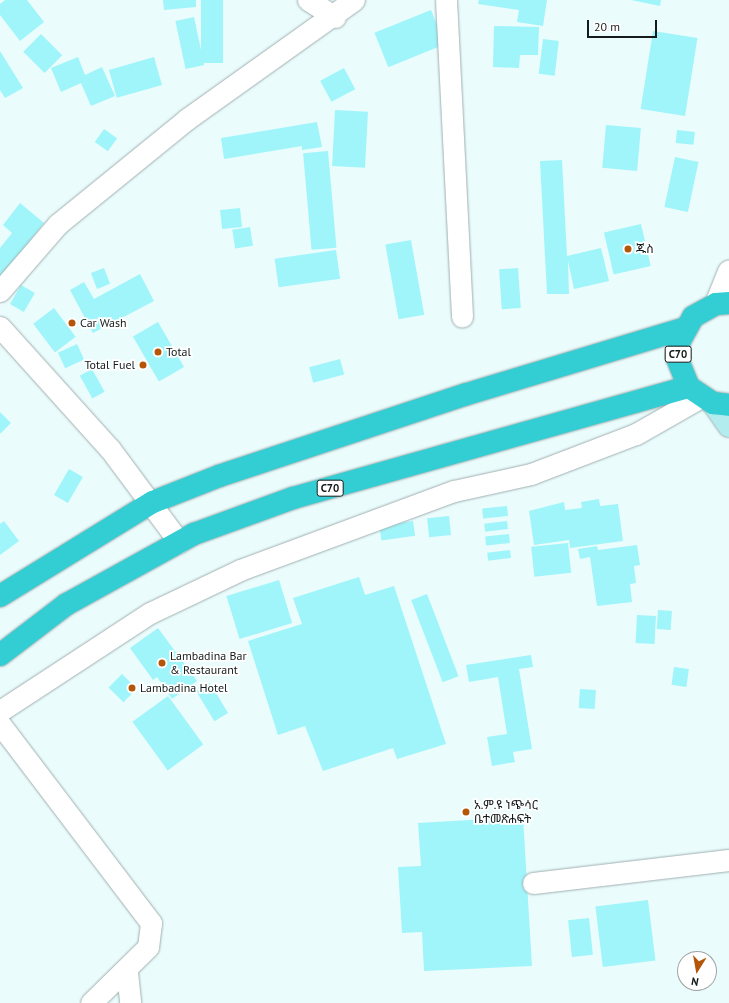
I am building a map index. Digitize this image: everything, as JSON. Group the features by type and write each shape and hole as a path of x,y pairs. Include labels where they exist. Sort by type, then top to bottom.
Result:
{"highway":[{"name":"C70","path":"0,655 67,604 179,542 294,498 708,398 678,358 684,328 693,317 722,303"},
{"name":"C70","path":"0,596 153,502 219,476 452,399 684,328"}],"main road":[{"path":"708,398 729,426"}],"street":[{"path":"308,0 335,17"},
{"path":"0,291 58,224 187,119 335,17 354,0"},
{"path":"446,0 462,317"},
{"path":"722,303 729,271"},
{"path":"0,328 153,502 179,542"},
{"path":"0,711 150,613 240,570 454,491 531,474 636,434 708,398"},
{"path":"0,724 151,923 148,948 127,972 91,1003"},
{"path":"533,883 729,860"},
{"path":"127,972 130,1003"}],"building":[{"path":"5,0 27,0 44,22 20,41 0,15 0,4"},
{"path":"163,0 196,0 196,7 164,10"},
{"path":"201,0 223,0 223,63 201,63"},
{"path":"479,0 547,0 543,26 517,22 519,10 478,4"},
{"path":"631,0 661,0 660,6"},
{"path":"431,10 445,44 388,67 374,33"},
{"path":"194,17 204,65 186,69 175,21"},
{"path":"494,26 539,27 538,55 520,55 519,68 493,67"},
{"path":"653,31 697,38 685,116 641,109"},
{"path":"41,34 62,55 45,73 23,52"},
{"path":"543,39 559,41 555,76 539,74"},
{"path":"0,51 23,88 5,98 0,90"},
{"path":"78,57 85,75 102,67 115,96 91,106 81,83 61,92 51,68"},
{"path":"154,57 162,85 117,98 109,70"},
{"path":"344,68 355,89 331,102 320,81"},
{"path":"335,110 368,112 365,168 332,166"},
{"path":"317,122 322,147 302,150 302,146 224,159 221,138"},
{"path":"606,125 641,128 637,171 602,168"},
{"path":"104,129 117,138 108,151 95,142"},
{"path":"677,130 695,132 694,145 676,143"},
{"path":"328,151 336,248 312,250 303,153"},
{"path":"675,157 698,162 688,212 664,207"},
{"path":"562,160 567,256 601,248 609,281 574,289 568,261 569,294 547,294 540,161"},
{"path":"20,203 44,223 0,279 0,248 12,233 3,225"},
{"path":"240,208 242,227 222,229 220,210"},
{"path":"641,224 651,266 614,274 604,233"},
{"path":"250,227 253,246 235,249 232,230"},
{"path":"411,240 424,315 399,319 385,245"},
{"path":"336,250 340,279 279,287 275,259"},
{"path":"104,268 110,284 97,289 91,273"},
{"path":"518,268 521,308 502,309 499,269"},
{"path":"140,274 154,301 93,333 70,290 84,282 94,299"},
{"path":"21,285 35,293 24,312 10,304"},
{"path":"54,308 76,337 55,352 33,324"},
{"name":"Total","path":"158,322 184,367 159,382 133,336"},
{"path":"77,344 84,359 65,368 58,353"},
{"path":"340,359 344,374 313,383 309,367"},
{"path":"92,369 105,392 92,399 80,376"},
{"path":"0,412 11,423 0,434"},
{"path":"69,469 83,477 68,503 54,495"},
{"path":"599,499 600,506 618,504 623,541 570,548 569,540 534,545 529,511 564,502 565,510 582,508 581,502"},
{"path":"507,506 508,516 483,519 482,509"},
{"path":"449,516 451,535 429,537 427,518"},
{"path":"4,521 19,541 0,555 0,524"},
{"path":"413,521 415,536 381,541 379,526"},
{"path":"507,521 508,529 485,532 484,524"},
{"path":"509,534 510,543 486,545 485,537"},
{"path":"568,543 571,573 534,577 531,547"},
{"path":"637,545 640,565 634,566 636,583 630,584 632,602 597,606 590,557 580,559 578,549 597,546 598,550"},
{"path":"510,550 511,558 488,561 487,553"},
{"path":"359,577 365,595 394,586 446,744 397,759 393,748 323,771 305,726 278,735 248,641 302,624 293,598"},
{"path":"279,580 292,623 240,639 226,596"},
{"path":"427,594 459,676 443,682 411,600"},
{"path":"658,610 672,611 671,630 657,629"},
{"path":"637,615 656,616 655,644 636,643"},
{"name":"Lambadina Bar & Restaurant","path":"158,628 197,681 172,699 157,677 153,680 130,648"},
{"path":"531,655 533,667 519,669 532,749 513,752 515,762 492,766 487,737 507,734 498,677 469,682 466,665"},
{"path":"674,667 689,669 686,687 671,685"},
{"path":"122,674 137,689 123,702 109,687"},
{"path":"210,683 228,713 214,721 196,691"},
{"path":"580,689 596,690 595,709 579,708"},
{"path":"168,696 203,745 168,770 132,722"},
{"path":"523,817 532,966 424,971 422,932 402,933 398,867 421,866 418,823"},
{"path":"648,900 655,961 603,967 595,906"},
{"path":"589,918 593,955 572,957 568,920"}],"place":[{"name":"ጁስ","path":"628,249"},
{"name":"Car Wash","path":"72,323"},
{"name":"Total","path":"158,352"},
{"name":"Total Fuel","path":"143,365"},
{"name":"Lambadina Bar & Restaurant","path":"162,663"},
{"name":"Lambadina Hotel","path":"132,688"},
{"name":"አ.ም.ዩ ነጭሳር ቤተመጽሐፍት","path":"466,812"}]}
